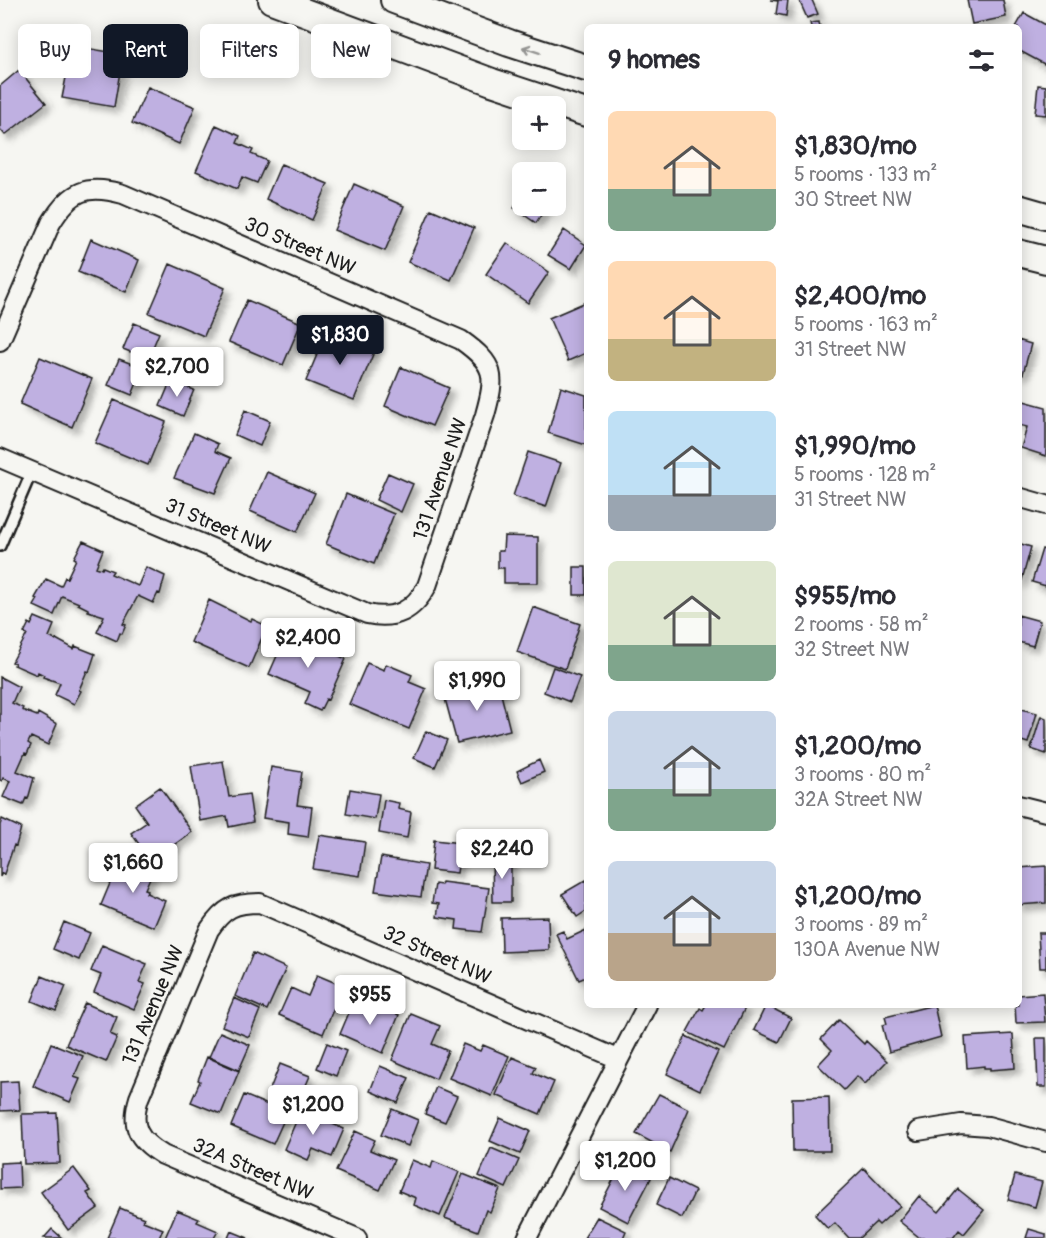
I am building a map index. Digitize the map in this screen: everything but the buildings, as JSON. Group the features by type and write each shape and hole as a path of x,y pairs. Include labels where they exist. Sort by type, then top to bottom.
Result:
{"main road":[{"path":"272,0 492,82 584,112"},
{"path":"394,0 509,43 584,67"},
{"path":"1022,209 1046,216"},
{"path":"1022,253 1046,260"}],"street":[{"name":"30 Street NW","path":"0,341 51,223 60,208 80,192 93,189 108,190 134,199 461,340 474,350 490,368"},
{"name":"131 Avenue NW","path":"419,601 427,586 485,415 491,393 490,368"},
{"name":"31 Street NW","path":"0,458 367,614 379,616 395,614 407,610 419,601"},
{"path":"1022,498 1046,505"},
{"path":"1022,806 1046,812"},
{"name":"32 Street NW","path":"235,905 260,903 268,906 618,1059"},
{"name":"131 Avenue NW","path":"138,1133 135,1110 139,1098 209,930 218,917 235,905"},
{"path":"527,1238 645,1008"},
{"path":"918,1131 970,1124 988,1126 1046,1142"},
{"name":"32A Street NW","path":"138,1133 150,1147 164,1155 357,1238"}],"lane":[{"path":"0,546 32,471"}]}
